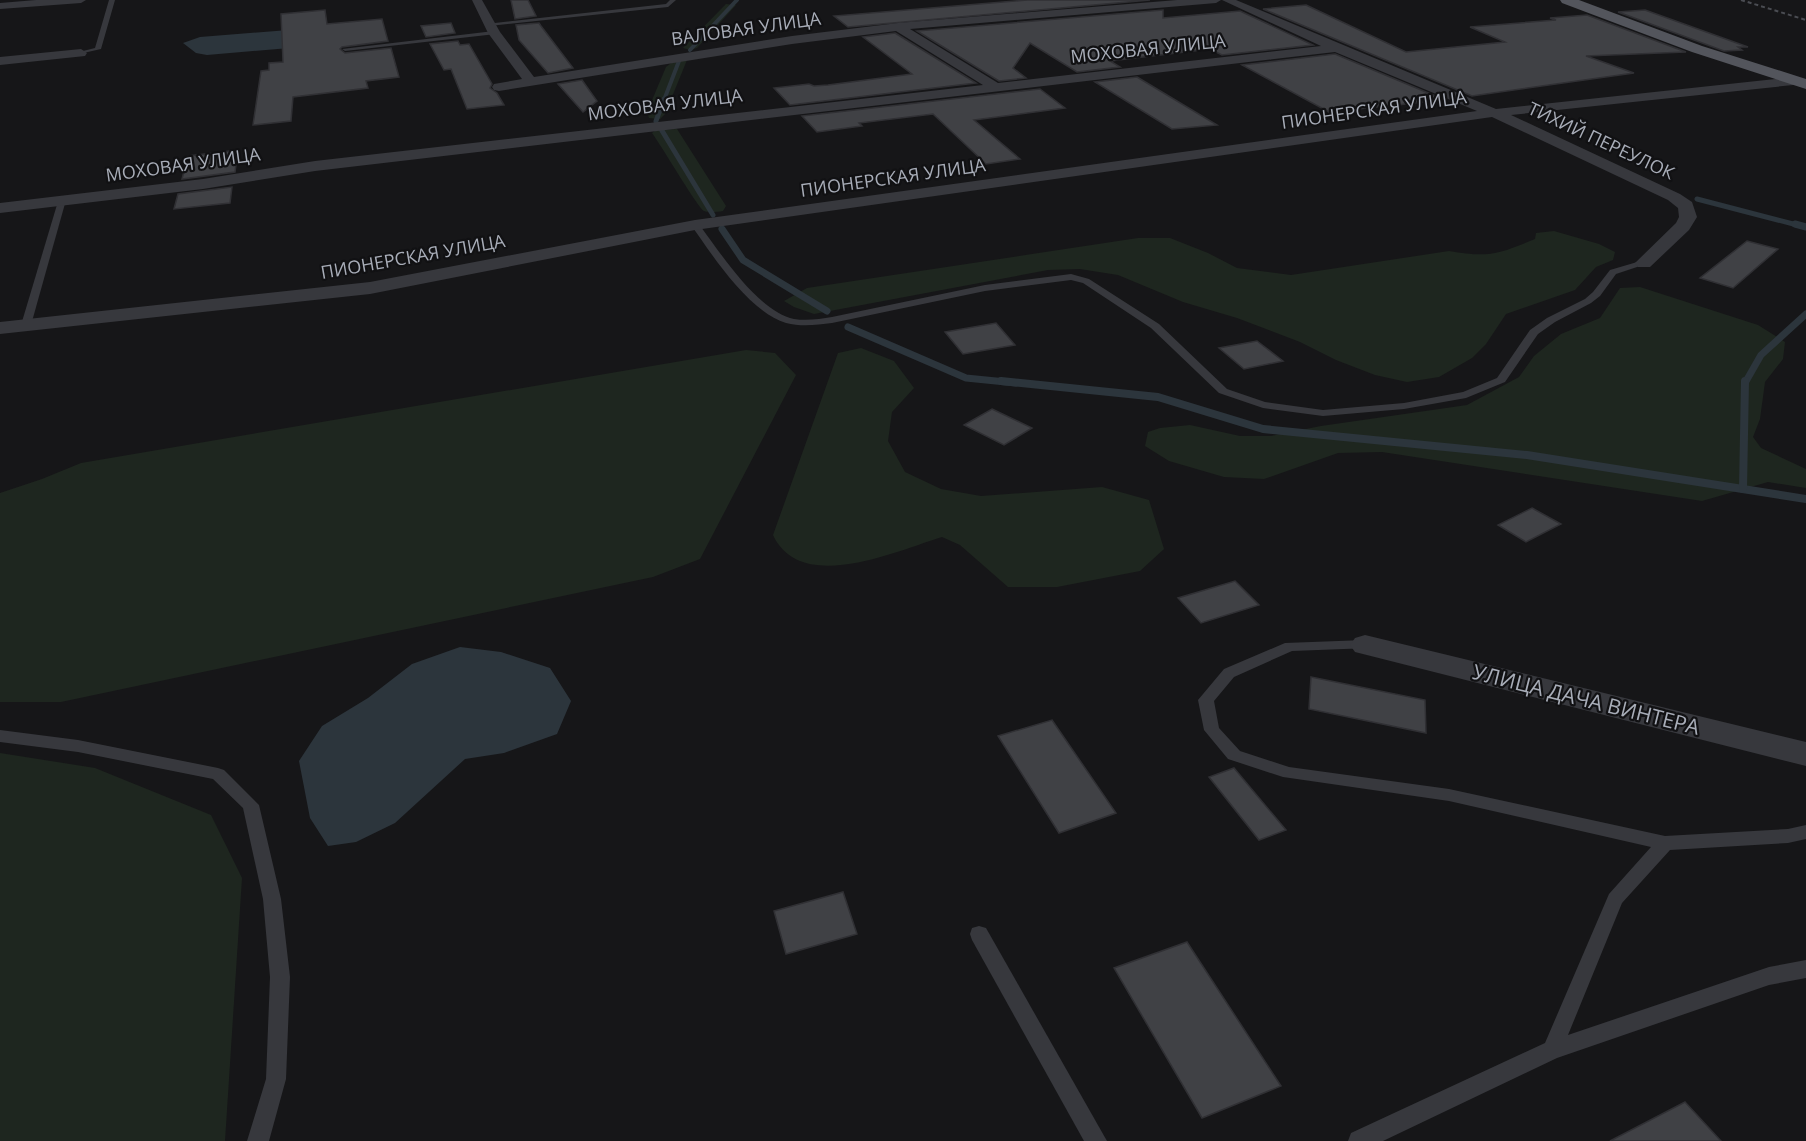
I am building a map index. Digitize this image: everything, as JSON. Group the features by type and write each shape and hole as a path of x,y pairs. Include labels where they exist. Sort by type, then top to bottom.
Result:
{"main road":[{"path":"1568,0 1697,49 1800,83"}],"street":[{"path":"0,6 81,0"},
{"path":"477,0 491,28 529,80"},
{"name":"ВАЛОВАЯ УЛИЦА","path":"499,87 529,80 792,40 898,27 1216,0"},
{"path":"1227,0 1336,48 1494,112"},
{"path":"898,27 994,86"},
{"name":"МОХОВАЯ УЛИЦА","path":"0,208 203,184 315,166 1336,48"},
{"path":"0,61 81,53"},
{"name":"ПИОНЕРСКАЯ УЛИЦА","path":"0,328 370,288 695,225 1494,112 1800,83"},
{"name":"ТИХИЙ ПЕРЕУЛОК","path":"1494,112 1674,197 1686,206 1688,217 1683,226 1644,263"},
{"name":"УЛИЦА ДАЧА ВИНТЕРА","path":"1365,645 1806,754"}],"lane":[{"path":"81,53 98,49 112,0"},
{"path":"345,49 668,5 673,0"},
{"path":"26,324 62,200"},
{"path":"695,225 751,296 785,319 807,323 832,320 985,288 1071,277 1086,281 1155,326 1224,391 1263,405 1323,413 1404,406 1466,395 1501,380 1534,332 1551,320 1588,302 1613,272 1644,263"},
{"path":"1365,645 1290,646 1229,673 1206,700 1212,730 1234,755 1289,773 1449,795 1665,843 1788,836 1806,832"},
{"path":"0,736 78,746 218,774 251,805 272,899 280,977 276,1079 258,1141"},
{"path":"1552,1050 1615,900 1665,843"},
{"path":"980,934 1096,1141"},
{"path":"1359,1141 1552,1050 1769,976 1806,969"}],"shaded area":[{"path":"726,4 736,5 697,48 690,50 683,48"},
{"path":"326,27 337,44 207,55 196,53 183,43 200,37"},
{"path":"687,60 665,114 660,119 649,118 647,112 666,67 674,61"},
{"path":"677,129 726,206 723,211 708,212 700,207 652,133 656,130"},
{"path":"1554,231 1599,244 1615,252 1613,260 1596,267 1575,290 1506,314 1486,344 1472,358 1439,377 1407,382 1375,375 1336,360 1300,342 1237,318 1183,302 1118,275 1080,269 1048,270 814,314 784,301 807,288 1138,238 1170,238 1208,253 1237,268 1291,275 1449,251 1474,254 1493,253 1535,239 1536,233"},
{"path":"1640,287 1758,325 1785,342 1783,359 1765,382 1760,419 1753,437 1761,448 1806,469 1806,488 1768,482 1702,501 1382,452 1338,453 1264,479 1224,477 1169,461 1145,446 1148,432 1160,428 1190,425 1240,436 1271,436 1321,426 1467,405 1519,377 1534,356 1561,334 1600,318 1620,288"},
{"path":"861,348 894,361 914,388 892,412 888,441 905,472 941,489 981,496 1102,487 1149,500 1164,549 1140,571 1057,587 1008,587 960,545 942,537 851,564 827,566 805,563 786,553 773,535 838,353"},
{"path":"746,350 775,353 796,375 700,559 653,577 61,702 0,702 0,493 81,463"},
{"path":"460,647 501,652 550,668 571,701 557,734 504,753 465,759 395,823 356,842 328,846 310,818 299,761 322,726 368,698 412,664"},
{"path":"0,753 95,768 211,815 242,878 225,1141 0,1141"}],"building":[{"path":"511,0 528,0 536,16 515,19"},
{"path":"1027,0 1150,0 848,27 834,16"},
{"path":"1306,5 1406,52 1505,42 1470,27 1556,20 1550,18 1587,15 1686,52 1586,56 1634,73 1472,96 1263,9"},
{"path":"325,10 327,24 382,19 388,41 340,49 345,53 391,48 399,77 366,81 368,88 293,97 291,121 253,125 261,71 269,70 269,63 283,62 281,14"},
{"path":"1163,10 1163,18 1240,11 1313,45 1222,55 1210,49 1110,61 1120,67 1077,72 1030,43 1013,68 1026,78 999,81 917,31"},
{"path":"1645,10 1748,47 1738,47 1742,50 1724,51 1618,12"},
{"path":"451,23 455,33 426,37 421,26"},
{"path":"539,23 573,68 548,73 519,40 516,25"},
{"path":"895,33 976,83 790,105 774,88 809,84 828,85 912,74 863,37"},
{"path":"458,41 460,45 469,44 492,84 490,88 497,93 504,105 467,109 451,69 444,70 430,44"},
{"path":"1335,54 1445,100 1329,112 1242,65"},
{"path":"1137,77 1217,125 1172,129 1095,82"},
{"path":"582,80 597,101 583,112 558,84"},
{"path":"1040,89 1065,108 974,120 1020,159 986,164 933,114 859,123 862,126 817,132 802,116"},
{"path":"238,150 235,172 182,179 188,156"},
{"path":"232,187 230,203 174,209 178,194"},
{"path":"1747,241 1778,249 1733,288 1700,278"},
{"path":"996,323 1015,345 963,354 945,332"},
{"path":"1257,341 1283,361 1244,369 1219,348"},
{"path":"992,409 1032,428 1004,445 964,425"},
{"path":"1532,508 1561,524 1526,542 1498,525"},
{"path":"1235,581 1259,605 1201,623 1178,598"},
{"path":"1311,677 1425,700 1426,733 1309,709"},
{"path":"1052,720 1116,813 1059,833 998,736"},
{"path":"1234,768 1286,830 1259,840 1209,777"},
{"path":"843,892 857,934 786,954 774,911"},
{"path":"1187,942 1281,1086 1202,1118 1114,968"},
{"path":"1685,1102 1721,1141 1610,1141"}],"waterway":[{"path":"690,50 737,0"},
{"path":"664,100 679,61"},
{"path":"656,121 664,99"},
{"path":"661,129 713,215"},
{"path":"1697,199 1801,226"},
{"path":"1795,224 1806,227"},
{"path":"722,229 743,260 827,311"},
{"path":"1745,383 1761,355 1806,314"},
{"path":"848,327 966,378 1016,383"},
{"path":"1001,381 1158,397 1263,429 1527,455 1806,499"},
{"path":"1743,489 1745,381"}],"railway":[{"path":"1741,0 1806,20"}]}
